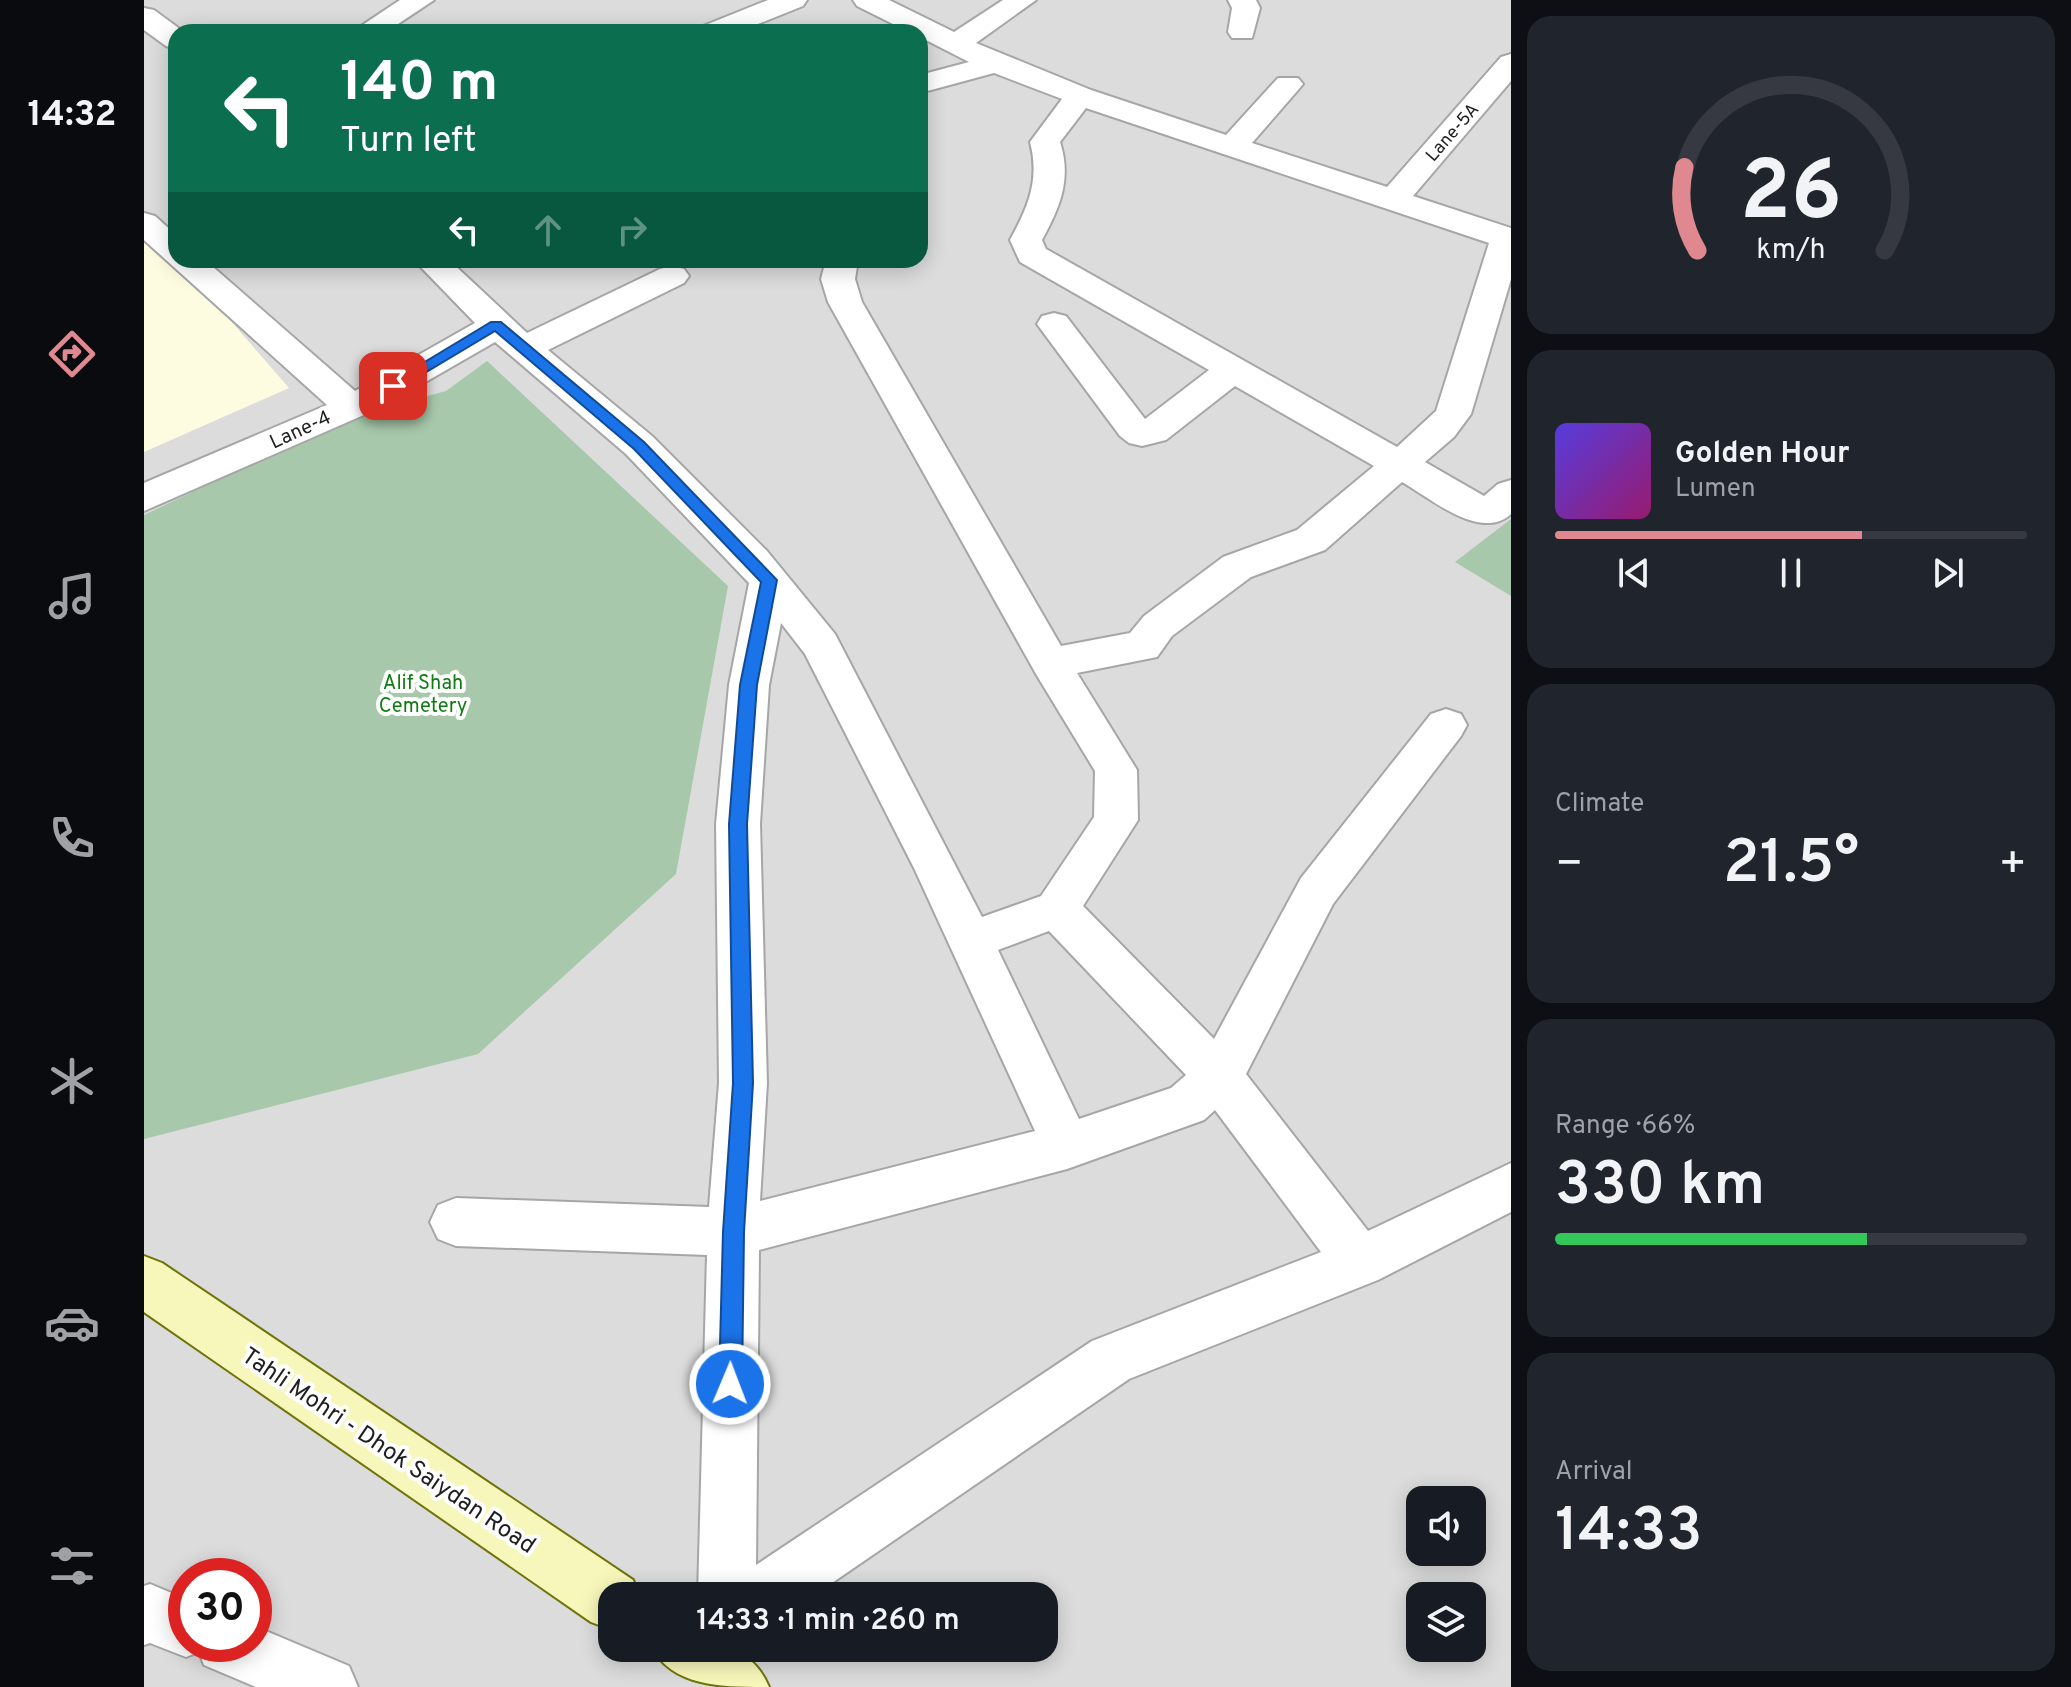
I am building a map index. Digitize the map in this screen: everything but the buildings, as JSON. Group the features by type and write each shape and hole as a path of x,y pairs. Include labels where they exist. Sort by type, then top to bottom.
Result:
{"street":[{"path":"389,24 420,0"},
{"path":"733,24 793,0"},
{"path":"867,0 915,24"},
{"path":"955,44 1022,0"},
{"path":"1242,0 1246,8 1242,32"},
{"path":"144,16 168,34"},
{"path":"928,30 996,64 1080,96 1509,238 1453,414 1401,466 1311,540 1237,567 1158,626 1143,646 1050,663"},
{"name":"Lane-5A","path":"1392,201 1511,63"},
{"path":"928,82 996,64"},
{"path":"1232,147 1288,84"},
{"path":"1080,96 1045,142 1053,163 1053,185 1026,240 1032,255 1486,512 1511,493"},
{"path":"144,223 168,245"},
{"path":"194,268 350,406"},
{"path":"438,268 510,337 639,445 769,580 821,645 970,941 1067,1146"},
{"path":"840,268 838,279 845,302 1050,663 1116,770 1116,820 1057,909 970,941"},
{"name":"Lane-4","path":"144,498 414,376 672,276"},
{"path":"1054,324 1133,428 1142,434 1153,431 1232,370"},
{"path":"727,1582 733,1232 743,1083 738,824 749,685 769,580"},
{"path":"456,1222 733,1232 1067,1146 1187,1104 1219,1077 1317,891 1446,725"},
{"path":"1057,909 1219,1077 1360,1262"},
{"path":"783,1582 1111,1360 1360,1262 1511,1186"},
{"name":"Tahli Mohri - Dhok Saiydan Road","path":"151,1291 598,1592"},
{"path":"144,1616 150,1613 168,1620"},
{"path":"268,1662 328,1687"}],"shaded area":[{"path":"144,0 1511,0 1511,1687 144,1687"},
{"path":"144,221 168,249 168,268 185,268 289,388 144,452"}],"green space":[{"name":"Alif Shah Cemetery","path":"487,361 728,586 676,874 478,1054 144,1139 144,515 353,416 446,391"},
{"path":"1511,519 1511,596 1455,562"}],"route":[{"path":"393,386 496,325 639,445 769,580 749,685 738,824 743,1083 733,1232 730,1384"}]}
